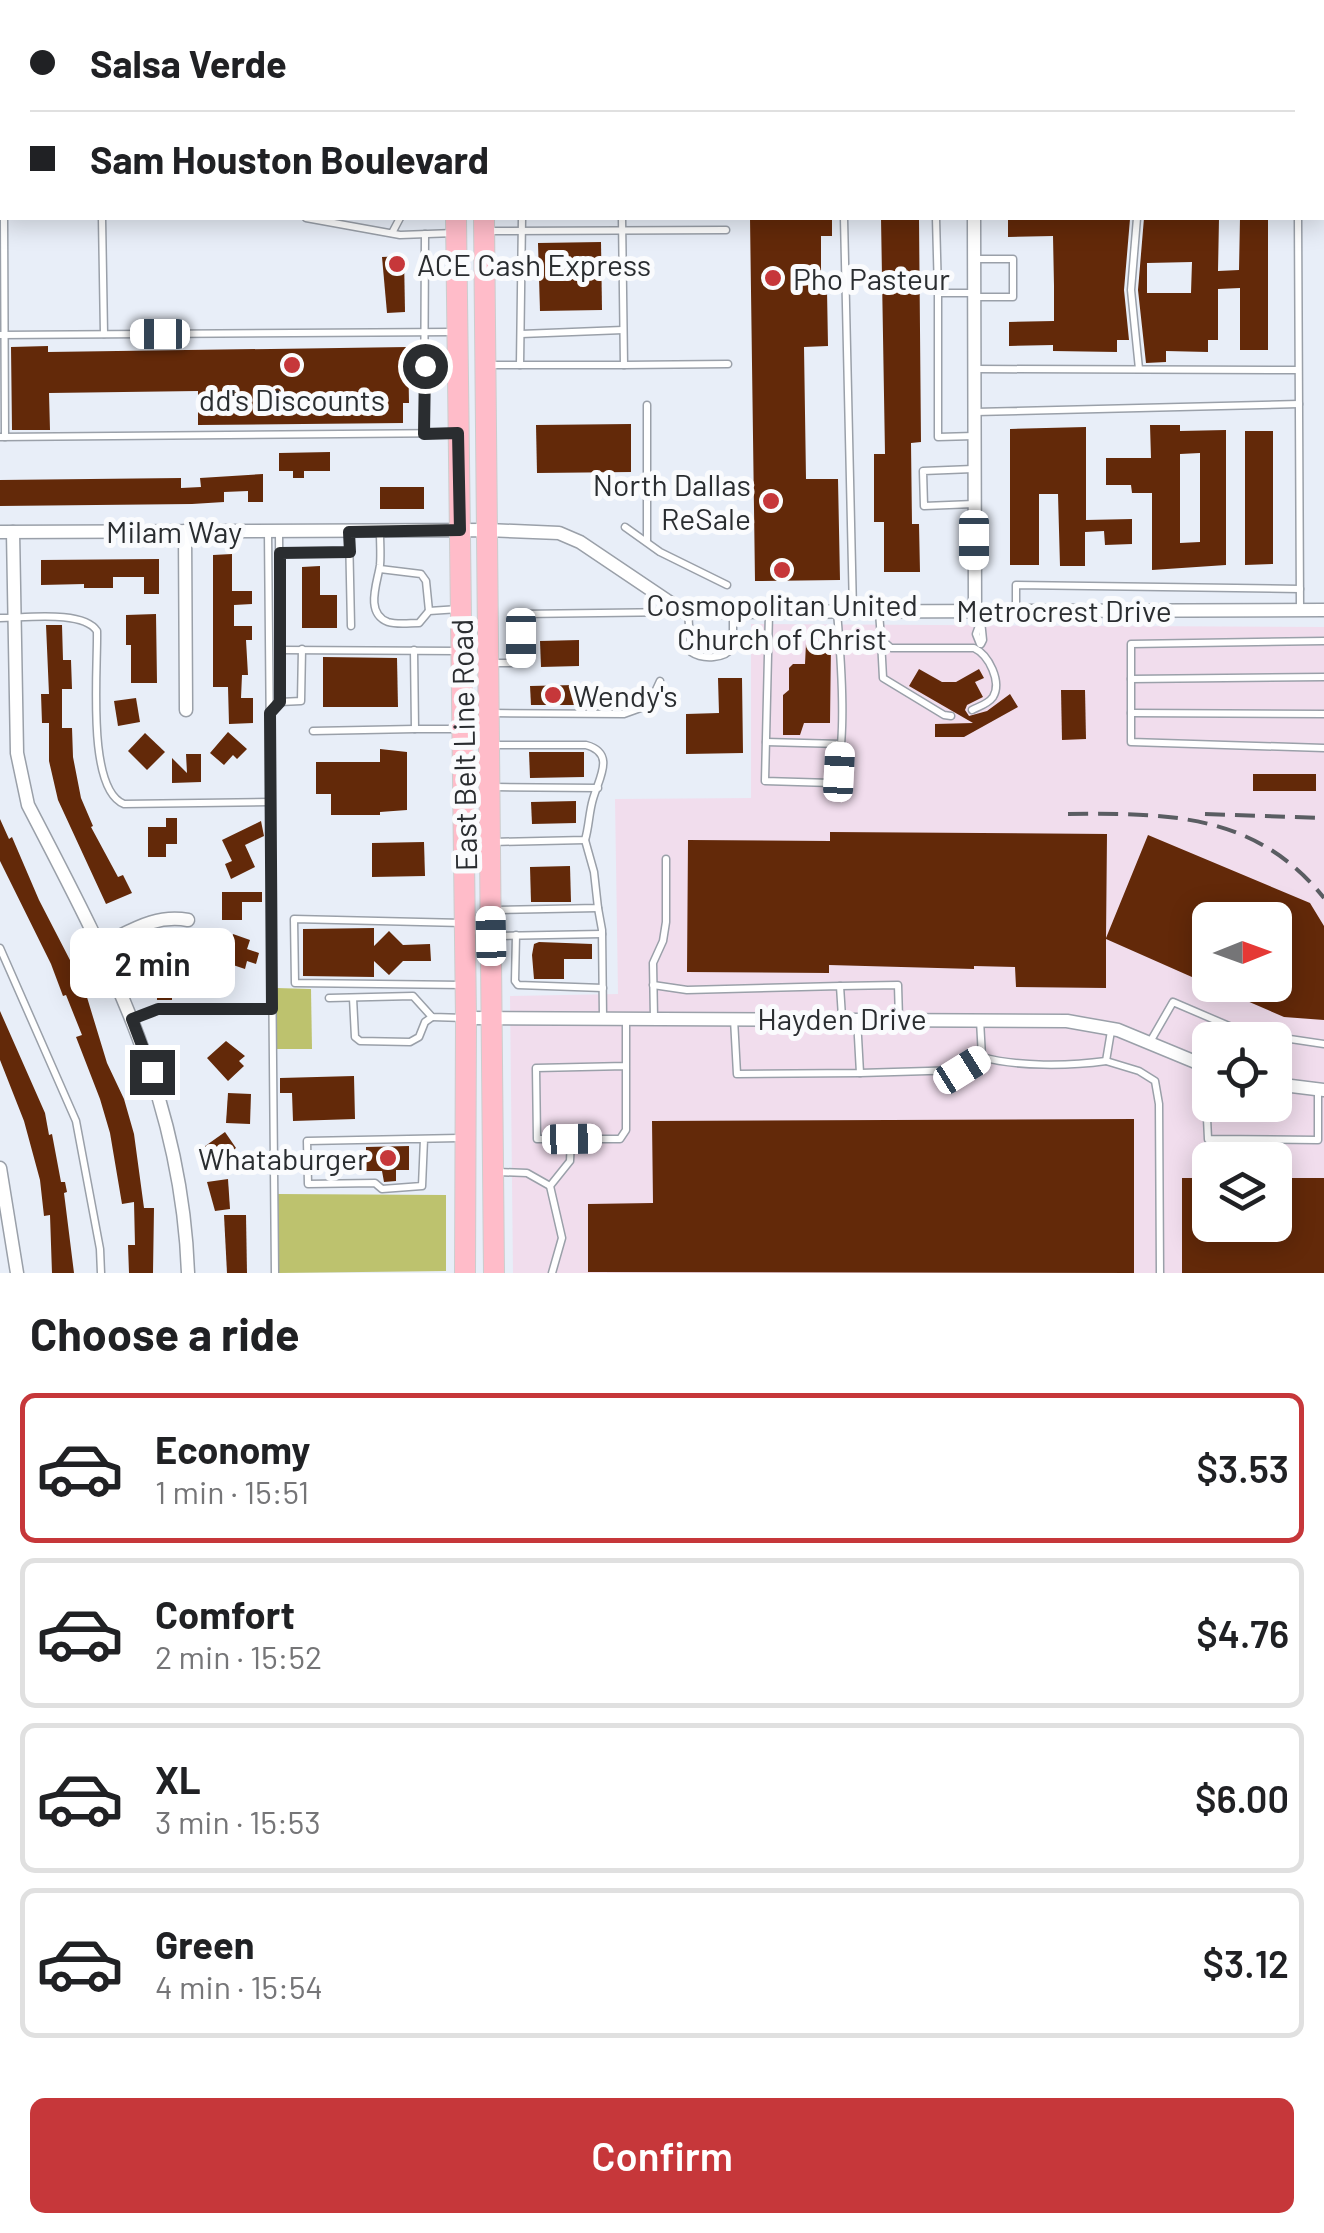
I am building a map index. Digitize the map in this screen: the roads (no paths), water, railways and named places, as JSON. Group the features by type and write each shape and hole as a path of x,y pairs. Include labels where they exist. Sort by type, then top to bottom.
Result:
{"main road":[{"name":"East Belt Line Road","path":"481,222 486,366 494,1273"},
{"name":"East Belt Line Road","path":"456,226 466,985 465,1273"},
{"path":"456,226 472,261 474,340 486,366"}],"street":[{"path":"974,220 978,614"},
{"path":"185,531 186,710"},
{"path":"7,532 7,618 22,786 28,805 101,945 162,1105 180,1182 188,1273"},
{"name":"Milam Way","path":"7,532 558,533 580,542 686,612"},
{"name":"Metrocrest Drive","path":"686,612 1324,610"},
{"path":"101,945 153,920 168,916 188,920"},
{"name":"Hayden Drive","path":"466,1018 1067,1021 1112,1029 1192,1061"},
{"path":"1292,1086 1321,1090"},
{"path":"0,1168 17,1273"}],"lane":[{"path":"603,0 620,0"},
{"path":"2,220 2,437 458,433"},
{"path":"102,220 104,334"},
{"path":"317,220 392,233 425,234 456,226"},
{"path":"392,233 399,220"},
{"path":"520,365 522,220"},
{"path":"622,220 624,365"},
{"path":"844,220 853,611"},
{"path":"936,220 938,437 974,436"},
{"path":"1137,220 1131,290 1139,369"},
{"path":"1298,220 1300,610"},
{"path":"481,222 521,231 726,230"},
{"path":"424,434 425,234"},
{"path":"938,292 1013,298 1013,258 974,259"},
{"path":"520,334 623,330"},
{"path":"2,334 456,332"},
{"path":"486,366 728,364"},
{"path":"974,369 1299,370"},
{"path":"974,412 1299,404"},
{"path":"647,406 647,540"},
{"path":"974,469 923,471 924,506 974,504"},
{"path":"625,527 660,552 727,586"},
{"path":"270,713 280,702 280,553 274,531"},
{"path":"274,531 270,802 275,1273"},
{"path":"349,532 351,626"},
{"path":"380,532 380,568 374,587 377,612 390,623 419,623 429,611 426,581 421,574 380,568"},
{"path":"280,553 350,552"},
{"path":"1016,610 1016,585 1300,589"},
{"path":"429,611 461,609"},
{"path":"769,611 765,781 831,783 839,772 840,744 837,610"},
{"path":"879,610 883,678 951,716"},
{"path":"489,663 521,663 521,614 686,612 692,652 696,656 719,656 728,654 733,647 733,611"},
{"path":"972,710 995,694 996,682 981,648 978,614"},
{"path":"7,618 79,618 88,620 98,631 99,758 106,788 116,800 124,804 270,802"},
{"path":"882,639 891,648 981,648"},
{"path":"1324,641 1131,644 1131,742 1324,748"},
{"path":"280,650 462,650"},
{"path":"280,702 301,702 302,650"},
{"path":"414,650 415,729"},
{"path":"1131,678 1324,677"},
{"path":"489,713 624,714 649,705 660,681"},
{"path":"1131,713 1324,714"},
{"path":"313,730 462,729"},
{"path":"766,742 840,744"},
{"path":"489,744 586,745 603,755 586,840 602,934 604,1018"},
{"path":"490,787 598,788"},
{"path":"490,842 586,840"},
{"path":"654,1018 653,963 666,922 666,859"},
{"path":"491,910 598,908"},
{"path":"464,923 294,919 295,983 466,985"},
{"path":"491,936 602,934"},
{"path":"516,936 518,985 603,988"},
{"path":"0,948 76,1121 101,1273"},
{"path":"653,984 687,990 898,985 899,1019"},
{"path":"840,986 842,1018"},
{"path":"329,998 413,996 432,1017"},
{"path":"353,998 354,1037 360,1041 410,1042 420,1037 432,1017 466,1018"},
{"path":"1149,1044 1173,1002 1213,1022"},
{"path":"132,1019 158,1009 272,1009"},
{"path":"626,1018 626,1066 626,1130 620,1138 537,1139 536,1068 626,1066"},
{"path":"734,1018 736,1074 962,1070 982,1057"},
{"path":"858,1018 860,1074"},
{"path":"980,1019 982,1057"},
{"path":"1106,1061 1112,1029"},
{"path":"1292,1041 1324,1044"},
{"path":"982,1057 998,1062 1081,1065 1106,1061 1139,1071 1155,1081 1159,1104 1160,1273"},
{"path":"1210,1122 1208,1139 1318,1140 1321,1090"},
{"path":"424,1139 422,1186 382,1189 375,1183 308,1184 306,1141 466,1138"},
{"path":"550,1186 570,1161 572,1139"},
{"path":"493,1172 527,1173 550,1186 562,1238 552,1273"}],"railway":[{"path":"1068,814 1175,818 1239,834 1298,870 1324,898"},
{"path":"1205,814 1324,818"}],"place":[{"name":"ACE Cash Express","path":"397,264"},
{"name":"Pho Pasteur","path":"773,278"},
{"name":"dd's Discounts","path":"292,365"},
{"name":"North Dallas ReSale","path":"771,501"},
{"name":"Cosmopolitan United Church of Christ","path":"782,570"},
{"name":"Wendy's","path":"553,695"},
{"name":"Whataburger","path":"388,1158"}]}
